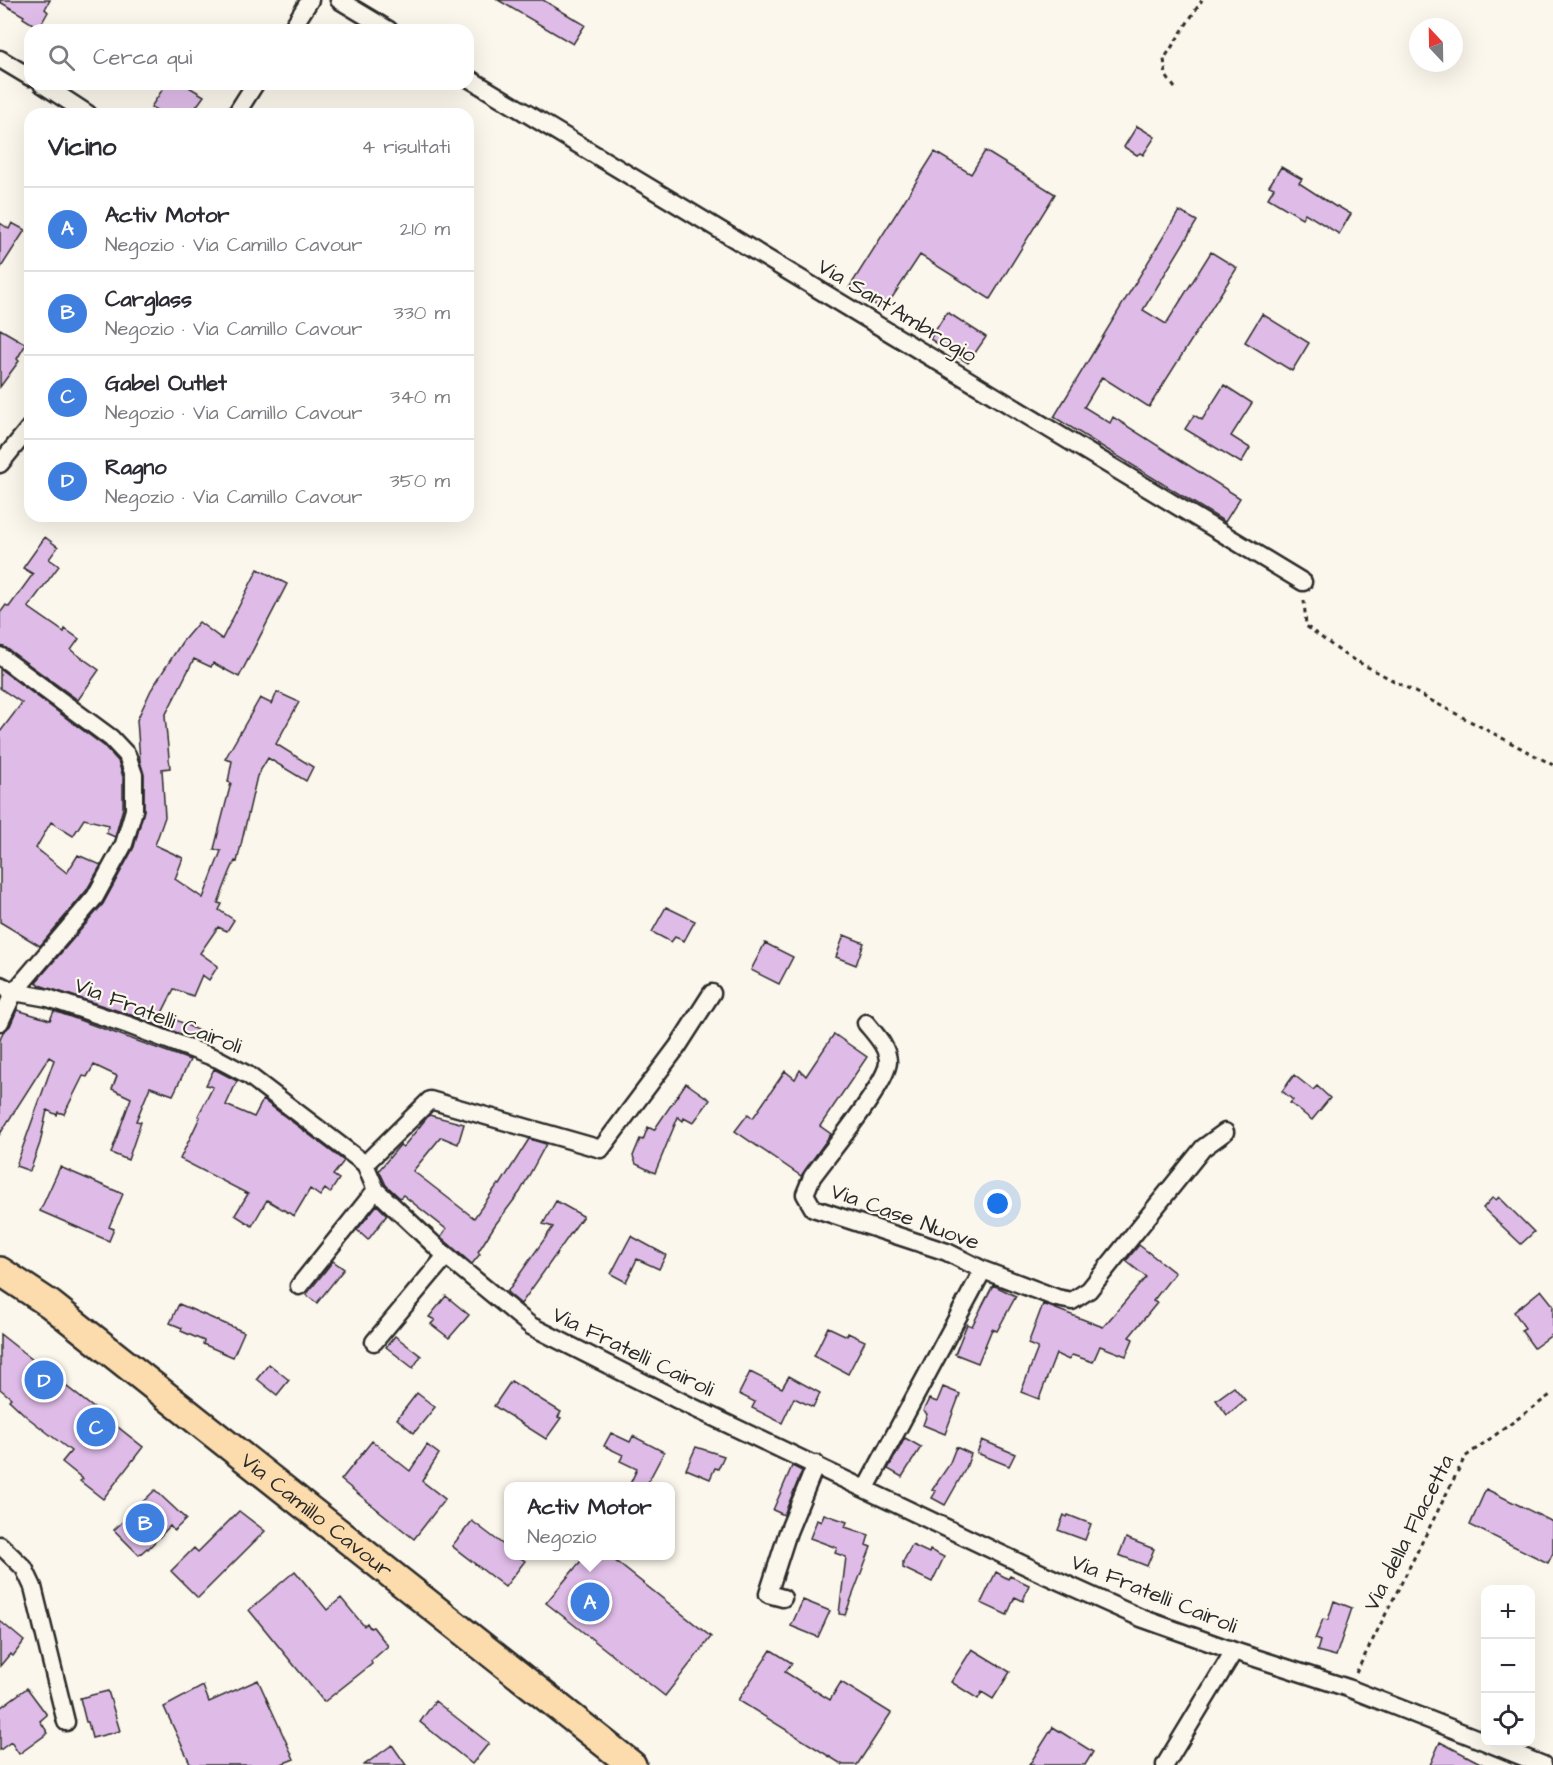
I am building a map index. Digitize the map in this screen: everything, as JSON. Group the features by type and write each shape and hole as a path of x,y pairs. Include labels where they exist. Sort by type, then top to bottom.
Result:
{"main road":[{"name":"Via Camillo Cavour","path":"0,1271 50,1304 632,1765"}],"street":[{"path":"295,24 310,0"},
{"path":"339,0 379,24"},
{"path":"0,59 24,73"},
{"name":"Via Sant'Ambrogio","path":"474,82 1303,582"},
{"path":"51,90 79,108"},
{"path":"240,108 251,90"},
{"path":"0,464 24,434"},
{"path":"0,656 111,738 127,754 134,775 134,810 124,844 114,864 95,897 7,988 0,1022"},
{"name":"Via Fratelli Cairoli","path":"7,988 48,998 218,1059 261,1084 365,1164 376,1190 446,1256 531,1326 690,1406 1041,1573 1131,1613 1234,1651 1348,1688 1481,1740"},
{"path":"365,1164 430,1100 601,1149 678,1046 712,993"},
{"name":"Via Case Nuove","path":"866,1023 883,1043 888,1062 880,1084 812,1177 805,1194 813,1208 947,1252 983,1270 1057,1298 1072,1301 1089,1290 1203,1148 1225,1132"},
{"path":"299,1286 376,1190"},
{"path":"374,1342 446,1256"},
{"name":"Via Case Nuove","path":"866,1488 983,1270"},
{"path":"783,1598 768,1594 788,1532 816,1464"},
{"path":"0,1545 24,1568 33,1587 66,1722"},
{"path":"1165,1765 1234,1651"},
{"name":"Via Fratelli Cairoli","path":"1498,1747 1543,1765"}],"path":[{"path":"1175,88 1166,76 1164,59 1202,0"},
{"path":"1303,582 1306,626 1316,634 1345,655 1553,765"},
{"name":"Via della Flacetta","path":"1348,1688 1466,1457 1553,1393"}],"building":[{"path":"0,0 50,0 45,9 48,12 41,24 33,24 23,18 24,16"},
{"path":"498,0 543,0 585,25 573,44"},
{"path":"162,90 194,90 204,96 195,108 151,107"},
{"path":"1137,126 1155,137 1143,155 1140,153 1137,155 1124,147"},
{"path":"985,151 1055,194 990,299 920,255 884,310 849,288 935,152 971,174"},
{"path":"1281,167 1302,179 1299,183 1351,214 1339,234 1305,213 1302,218 1268,198 1274,188 1269,186"},
{"path":"1179,211 1197,221 1143,310 1166,324 1211,252 1237,268 1149,407 1102,377 1084,407 1110,423 1113,417 1240,498 1225,522 1054,417"},
{"path":"0,223 9,229 12,223 24,232 0,269"},
{"path":"947,312 986,337 968,363 930,339"},
{"path":"1262,314 1309,343 1292,371 1245,342"},
{"path":"0,329 24,343 24,347 17,359 19,361 0,387"},
{"path":"1224,385 1252,403 1231,436 1250,448 1241,463 1185,429 1194,415 1202,420"},
{"path":"45,537 58,547 49,559 59,566 28,607 64,632 65,629 79,639 71,650 99,670 78,700 0,646 0,613 6,605 9,607 33,574 23,568"},
{"path":"258,569 287,584 239,677 213,663 211,667 194,659 165,716 170,768 162,769 165,817 155,845 183,858 175,879 203,898 221,851 214,849 231,783 228,782 232,761 225,759 260,698 272,704 277,692 299,702 276,744 313,767 306,781 268,758 257,776 237,862 235,861 218,903 222,904 219,910 234,920 227,931 218,927 200,953 218,966 209,980 202,975 193,996 174,989 162,1013 203,1033 199,1041 36,982 103,904 134,847 144,810 144,775 140,761 137,720 151,690 182,642 199,622 222,639"},
{"path":"0,669 104,746 118,761 123,777 123,808 115,837 106,833 109,825 84,819 73,836 51,822 36,848 67,873 78,855 101,865 86,891 40,946 0,922 0,732 22,703 0,688"},
{"path":"666,907 695,921 684,941 675,937 671,942 652,932"},
{"path":"844,935 864,943 856,965 836,957"},
{"path":"765,943 793,957 779,984 751,970"},
{"path":"17,1010 50,1020 54,1011 190,1060 173,1095 150,1087 136,1121 141,1122 128,1160 111,1153 131,1098 112,1089 117,1076 94,1065 87,1077 83,1076 64,1114 58,1112 57,1115 47,1110 40,1143 30,1171 16,1166 54,1060 49,1057 0,1134 0,1040"},
{"path":"834,1034 867,1057 820,1126 831,1134 801,1176 735,1131 748,1114 753,1118 785,1071 795,1079 800,1070 806,1076"},
{"path":"214,1069 237,1081 226,1105 254,1117 263,1100 344,1161 333,1175 339,1179 330,1193 325,1189 320,1196 310,1189 294,1216 267,1200 252,1226 235,1215 248,1194 180,1159 213,1087 206,1085"},
{"path":"1294,1075 1313,1090 1317,1086 1330,1098 1312,1120 1290,1103 1293,1100 1282,1091"},
{"path":"686,1083 710,1100 693,1123 684,1118 683,1121 678,1117 655,1173 636,1164 633,1156 640,1139 643,1140 648,1127 654,1130"},
{"path":"429,1115 464,1124 458,1144 441,1137 413,1171 474,1218 498,1184 500,1185 529,1139 546,1144 520,1192 495,1225 478,1252 480,1254 472,1264 441,1237 446,1229 403,1195 400,1198 386,1185 379,1170 400,1145 403,1147"},
{"path":"60,1167 123,1194 109,1227 114,1229 109,1241 40,1211"},
{"path":"1493,1197 1496,1200 1499,1197 1534,1232 1521,1244 1483,1208"},
{"path":"556,1201 583,1216 521,1304 507,1292 553,1227 543,1224"},
{"path":"377,1205 387,1215 368,1240 357,1230"},
{"path":"631,1236 666,1255 659,1269 637,1259 626,1282 611,1274"},
{"path":"1139,1245 1175,1273 1153,1301 1157,1303 1129,1337 1133,1339 1126,1356 1100,1346 1093,1362 1072,1355 1069,1360 1056,1354 1039,1399 1021,1392 1038,1348 1028,1344 1043,1304 1103,1327 1146,1277 1126,1261"},
{"path":"333,1261 344,1269 317,1303 306,1295"},
{"path":"993,1285 1016,1296 997,1331 992,1329 978,1363 955,1354 967,1324 972,1326"},
{"path":"1541,1290 1553,1305 1553,1334 1534,1348 1521,1330 1525,1328 1514,1312"},
{"path":"446,1296 469,1315 449,1338 431,1324 435,1320 429,1317"},
{"path":"179,1304 244,1332 233,1357 203,1344 204,1341 181,1331 182,1328 170,1323"},
{"path":"828,1327 865,1341 848,1374 814,1356"},
{"path":"0,1334 143,1447 103,1499 80,1481 83,1479 62,1462 71,1451 27,1417 0,1389"},
{"path":"395,1336 421,1356 413,1368 386,1347"},
{"path":"269,1364 289,1380 277,1395 257,1379"},
{"path":"750,1372 782,1388 789,1376 820,1393 813,1407 794,1398 782,1423 752,1408 755,1402 739,1394"},
{"path":"511,1381 561,1412 558,1417 561,1418 546,1439 494,1406"},
{"path":"943,1387 960,1394 945,1434 923,1425 927,1414 923,1411 929,1399 937,1402"},
{"path":"1234,1387 1245,1400 1227,1415 1216,1400"},
{"path":"417,1393 435,1407 414,1433 397,1419"},
{"path":"611,1433 630,1442 633,1436 664,1452 648,1482 631,1482 637,1469 620,1461 623,1455 604,1446"},
{"path":"905,1438 921,1447 902,1477 888,1469"},
{"path":"982,1440 1015,1454 1009,1466 977,1453"},
{"path":"372,1441 410,1471 427,1445 439,1454 422,1481 445,1499 414,1539 341,1480"},
{"path":"696,1447 724,1456 710,1479 686,1469"},
{"path":"956,1447 971,1454 966,1468 945,1505 932,1498 936,1491 932,1490 949,1465"},
{"path":"792,1466 802,1471 784,1515 773,1510"},
{"path":"1486,1489 1553,1522 1553,1553 1548,1563 1470,1525"},
{"path":"155,1490 186,1519 174,1531 170,1526 139,1555 114,1530"},
{"path":"239,1511 265,1531 198,1598 171,1571 194,1548 198,1552"},
{"path":"824,1514 847,1522 845,1527 869,1535 866,1545 871,1547 845,1615 839,1614 846,1557 835,1553 837,1548 810,1538 817,1520 821,1522"},
{"path":"1064,1515 1091,1524 1085,1540 1058,1530"},
{"path":"472,1521 504,1545 504,1560 525,1561 505,1587 452,1546"},
{"path":"1126,1538 1154,1549 1147,1566 1119,1555"},
{"path":"912,1545 944,1557 932,1582 903,1568 903,1562"},
{"path":"582,1560 614,1560 711,1637 665,1696 546,1603"},
{"path":"295,1571 327,1610 341,1598 364,1626 367,1623 370,1628 373,1627 388,1646 371,1661 372,1664 324,1702 249,1610"},
{"path":"996,1572 1008,1579 1010,1576 1029,1585 1023,1601 1015,1597 1007,1615 981,1603"},
{"path":"803,1600 830,1611 818,1637 791,1626"},
{"path":"1334,1601 1352,1608 1336,1656 1317,1651 1320,1641 1315,1639 1323,1619 1328,1620"},
{"path":"0,1621 24,1641 13,1656 10,1654 0,1666"},
{"path":"972,1649 1010,1672 993,1699 982,1692 978,1699 951,1682"},
{"path":"771,1650 792,1663 785,1672 830,1700 841,1682 891,1713 857,1765 843,1765 738,1700"},
{"path":"258,1680 294,1759 279,1765 191,1765 164,1707 203,1686 209,1702"},
{"path":"27,1688 47,1715 40,1721 48,1733 19,1754 11,1742 0,1750 0,1708"},
{"path":"108,1691 120,1731 92,1738 80,1698"},
{"path":"435,1701 489,1743 472,1764 420,1722"},
{"path":"1053,1727 1093,1752 1085,1765 1029,1765"},
{"path":"1440,1742 1484,1765 1430,1765"},
{"path":"392,1745 406,1765 364,1765"}],"place":[{"name":"Ragno","path":"44,1380"},
{"name":"Gabel Outlet","path":"96,1427"},
{"name":"Carglass","path":"145,1523"},
{"name":"Activ Motor","path":"590,1602"}]}
